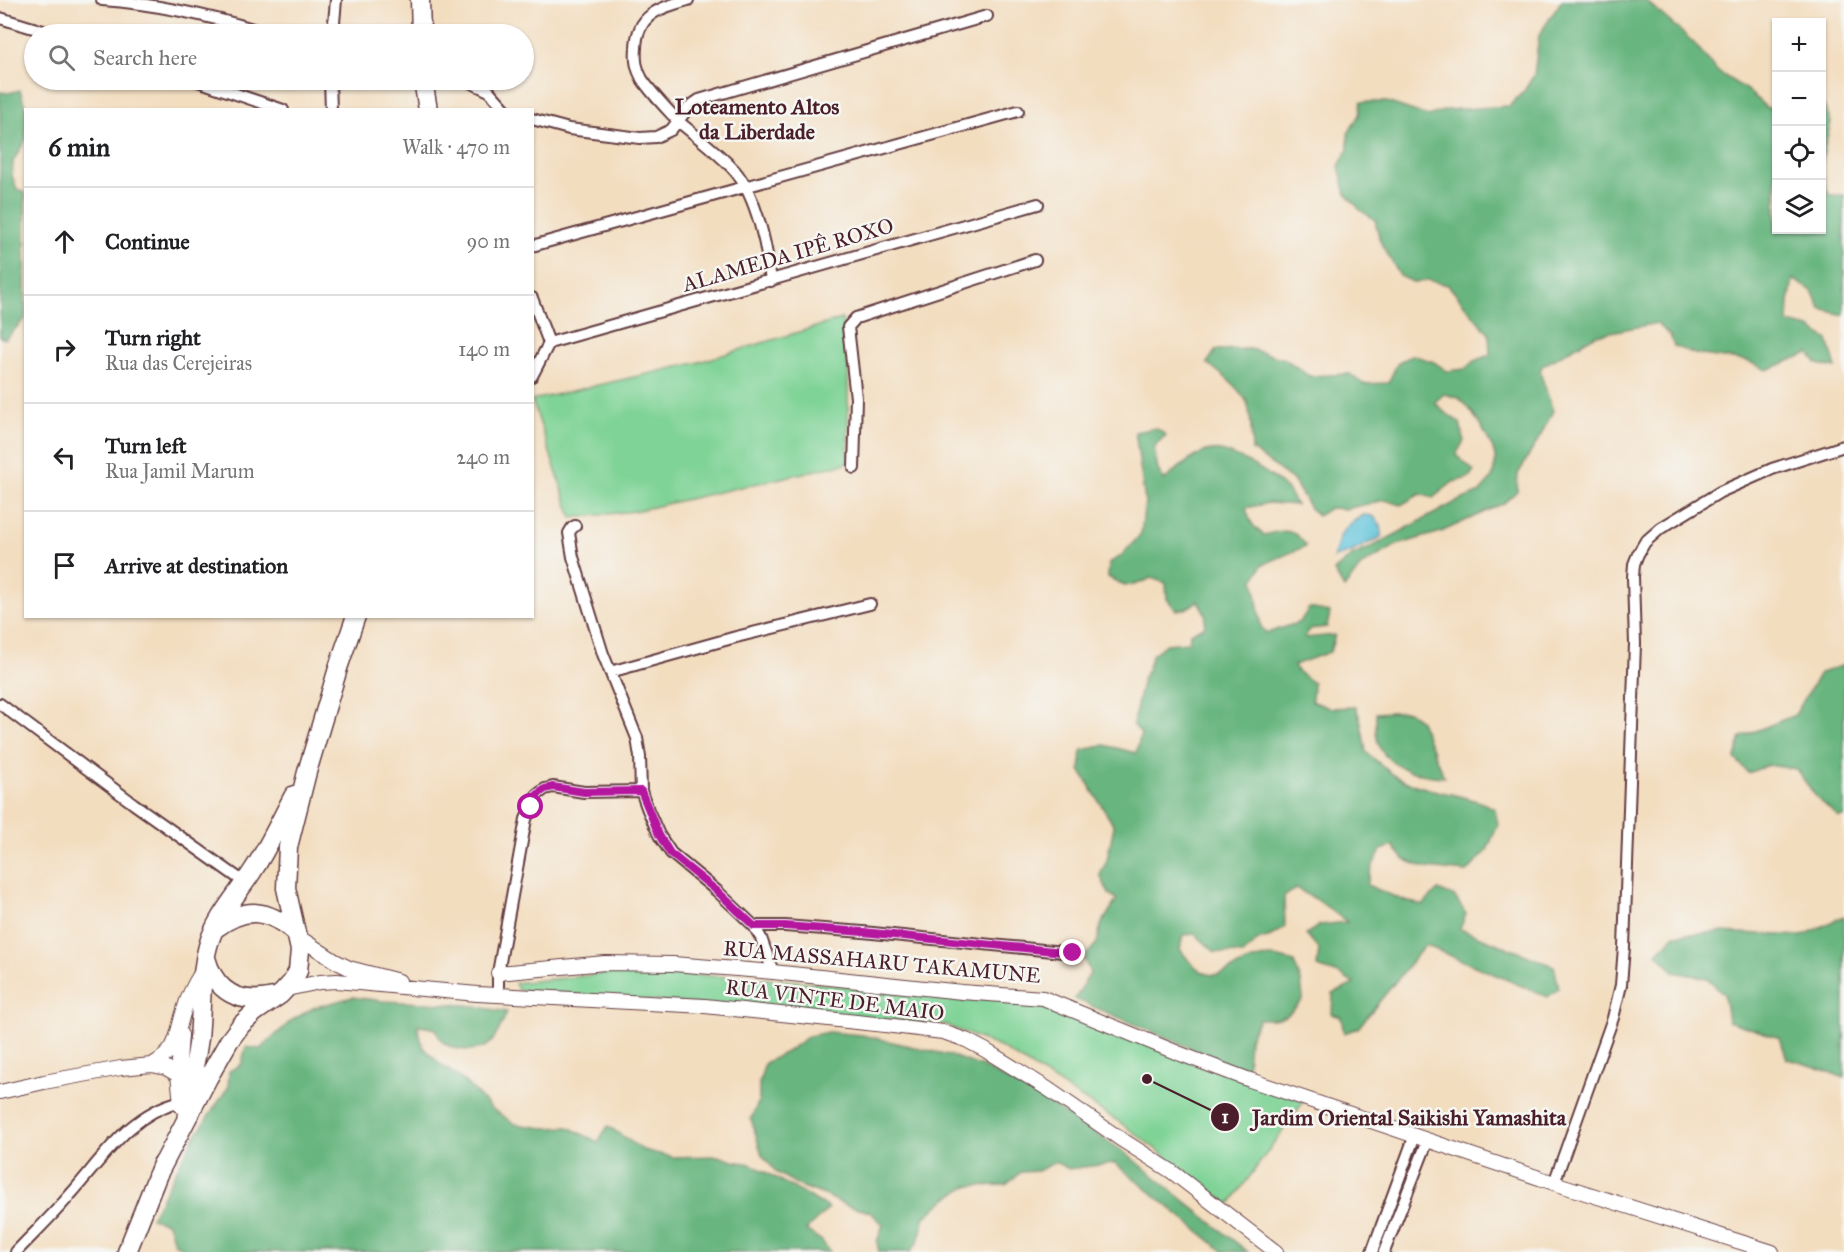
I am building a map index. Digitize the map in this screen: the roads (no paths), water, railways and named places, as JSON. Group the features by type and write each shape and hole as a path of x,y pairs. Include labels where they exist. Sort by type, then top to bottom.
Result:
{"highway":[{"path":"420,0 421,24"},
{"path":"425,90 428,108"},
{"path":"157,1176 229,1041 241,1025 284,991 295,976 300,959 286,888 288,847 307,772 355,618"},
{"path":"127,1252 193,1079 208,944 244,882 252,873 307,772"},
{"path":"215,929 234,917 259,912 274,918 296,934"},
{"path":"204,964 228,993 253,1000 284,991"}],"street":[{"path":"102,0 171,9 238,24"},
{"path":"334,24 336,0"},
{"path":"688,0 664,7 652,13 644,21 637,34 635,63 641,77 678,121 736,172 754,208 767,248 771,281"},
{"path":"534,120 568,129 640,138 656,137 671,130 689,107 699,100 987,16"},
{"path":"0,18 24,25"},
{"path":"224,90 277,108"},
{"path":"330,90 330,108"},
{"path":"487,90 504,108"},
{"path":"534,245 1018,111"},
{"name":"ALAMEDA IPÊ ROXO","path":"549,344 1038,204"},
{"path":"854,468 856,398 848,327 851,322 856,318 1035,260"},
{"path":"534,303 549,344 534,372"},
{"path":"1554,1183 1613,1018 1621,985 1635,644 1634,564 1645,542 1661,528 1720,492 1772,469 1844,446"},
{"path":"575,526 569,533 573,557 610,672 637,738 641,791 659,835 670,853 717,891 754,926 761,938 772,972"},
{"path":"610,672 736,637 870,604"},
{"path":"0,704 244,882"},
{"path":"498,995 498,972 526,819 537,795 553,787 584,792 641,791"},
{"path":"754,926 863,932 1073,953"},
{"name":"RUA VINTE DE MAIO","path":"296,934 349,968 430,990"},
{"name":"RUA MASSAHARU TAKAMUNE","path":"498,972 623,963 673,964 1043,998 1229,1072 1554,1183 1772,1252"},
{"path":"152,1065 171,1051 183,1012 204,964"},
{"name":"RUA VINTE DE MAIO","path":"284,991 320,982 337,981 498,995 716,1007 943,1032 985,1050 1048,1089 1171,1171 1276,1252"},
{"path":"16,1252 55,1213 119,1138 164,1105 182,1104 178,1075 183,1012"},
{"path":"0,1092 121,1068 152,1065 166,1068 178,1075"},
{"path":"1372,1252 1422,1137"},
{"path":"1384,1252 1422,1137"}],"water":[{"path":"1364,515 1373,516 1381,525 1381,537 1334,558 1343,532 1351,523"}],"place":[{"name":"Jardim Oriental Saikishi Yamashita","path":"1147,1079"}],"district":[{"name":"Loteamento Altos da Liberdade","path":"757,118"}]}
